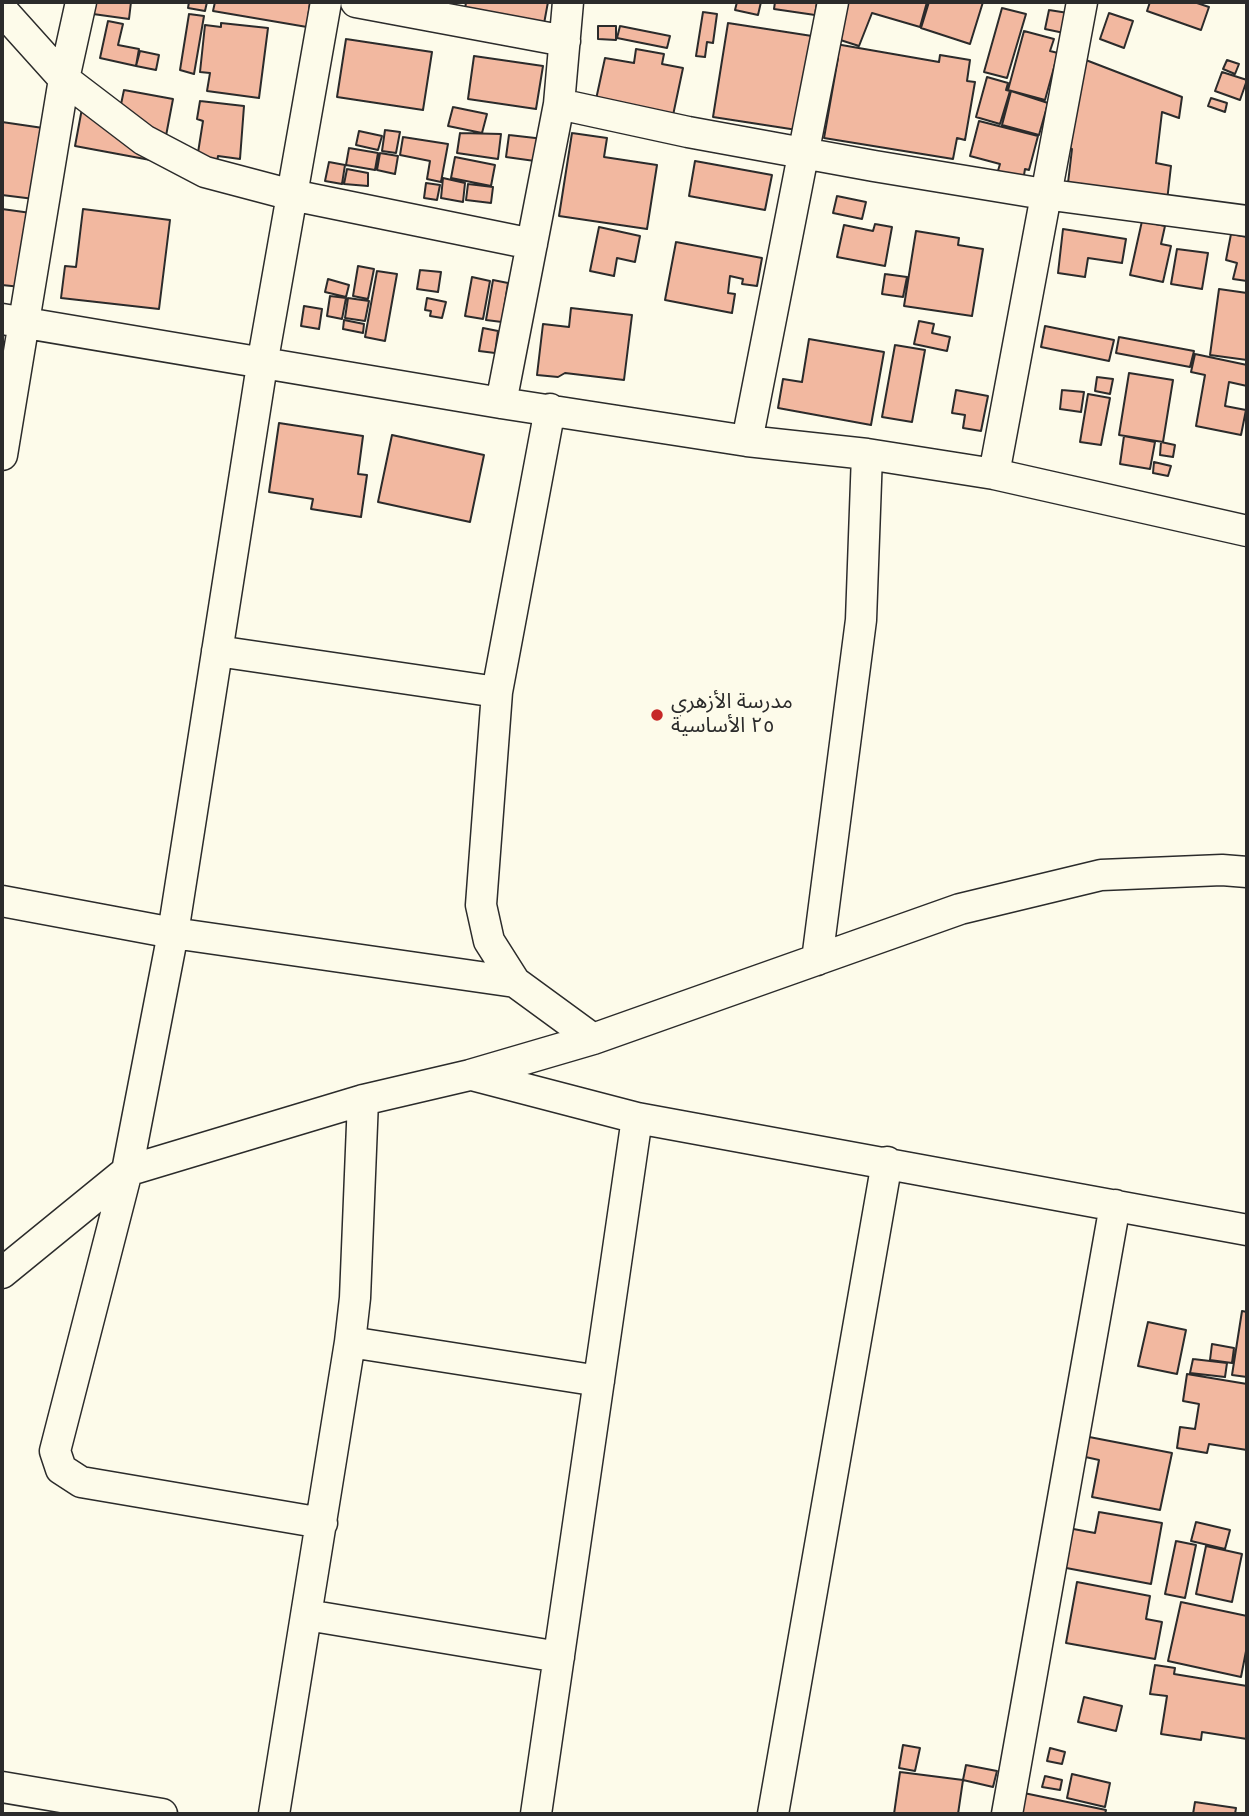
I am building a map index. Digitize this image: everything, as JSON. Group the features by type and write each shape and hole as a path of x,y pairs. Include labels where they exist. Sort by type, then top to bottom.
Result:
{"street":[{"path":"2,455 13,321 81,2"},
{"path":"322,1523 81,1482 61,1469 55,1451 127,1171 173,933 262,365 326,2"},
{"path":"356,2 565,41"},
{"path":"501,403 559,104 568,2"},
{"path":"747,441 833,2"},
{"path":"994,474 1044,194 1082,2"},
{"path":"2,10 64,79 145,140 174,158 205,172 292,195 532,244"},
{"path":"559,104 804,153 1044,194 1247,221"},
{"path":"13,321 262,365 501,403 747,441 867,454 994,474 1247,531"},
{"path":"550,409 497,692 481,905 489,942 515,982 593,1039"},
{"path":"817,960 861,620 867,454"},
{"path":"217,651 497,692"},
{"path":"2,1272 127,1171 363,1100 470,1075 593,1039 960,909 1101,875 1222,870 1247,872"},
{"path":"2,901 173,933 515,982"},
{"path":"470,1075 637,1118 887,1161 1247,1230"},
{"path":"274,1814 350,1342 355,1298 363,1100"},
{"path":"536,1814 637,1118"},
{"path":"773,1814 887,1161"},
{"path":"1007,1814 1115,1205"},
{"path":"350,1342 599,1381"},
{"path":"307,1615 559,1657"},
{"path":"2,1787 38,1804 162,1814"}],"building":[{"path":"95,2 131,2 129,19 93,14"},
{"path":"189,2 207,2 205,11 188,8"},
{"path":"215,2 310,2 307,27 213,11"},
{"path":"466,2 548,2 543,29 464,17"},
{"path":"737,2 761,2 758,15 735,10"},
{"path":"775,2 817,2 815,15 774,9"},
{"path":"841,2 927,2 920,27 872,13 859,46 831,37"},
{"path":"929,2 983,2 970,44 921,28"},
{"path":"1150,2 1194,2 1209,7 1201,30 1147,11"},
{"path":"1002,8 1026,14 1007,78 984,72"},
{"path":"1049,10 1068,13 1064,33 1045,29"},
{"path":"703,12 717,14 713,43 707,42 705,57 696,56"},
{"path":"1109,13 1133,21 1124,48 1100,39"},
{"path":"189,14 204,16 194,74 180,70"},
{"path":"108,21 123,24 118,45 139,49 136,66 100,58"},
{"path":"221,23 268,28 259,98 207,91 210,73 200,72 205,25 221,27"},
{"path":"728,23 812,36 797,130 713,117"},
{"path":"598,26 616,26 616,40 598,39"},
{"path":"620,26 670,36 667,48 617,38"},
{"path":"1024,31 1054,39 1050,51 1058,53 1045,100 1008,90"},
{"path":"346,39 432,52 423,110 337,97"},
{"path":"830,43 939,62 940,55 970,60 967,81 975,82 965,140 957,138 953,159 824,138 838,58 828,56"},
{"path":"636,49 664,54 662,64 683,68 672,120 595,104 605,58 634,63"},
{"path":"140,51 159,55 156,70 136,66"},
{"path":"474,56 543,66 536,109 468,99"},
{"path":"1078,57 1182,97 1179,118 1162,112 1156,163 1171,166 1167,201 1068,183 1072,149 1063,146"},
{"path":"1227,60 1239,64 1235,74 1223,69"},
{"path":"1222,72 1247,80 1240,100 1215,91"},
{"path":"987,77 1008,83 1006,90 1010,91 1000,124 976,117"},
{"path":"124,90 173,99 161,162 75,146 83,103 120,109"},
{"path":"1011,91 1048,103 1039,135 1002,125"},
{"path":"1211,98 1227,103 1225,112 1208,106"},
{"path":"200,101 244,106 240,159 218,156 217,162 197,159 203,121 197,119"},
{"path":"453,107 487,114 482,133 448,126"},
{"path":"979,121 1038,136 1029,170 1025,169 1023,181 997,174 1000,164 970,156"},
{"path":"2,122 43,128 34,199 2,195"},
{"path":"385,130 400,132 396,153 382,151"},
{"path":"359,131 382,136 378,150 356,145"},
{"path":"460,133 501,134 498,159 457,153"},
{"path":"572,133 607,138 604,157 657,165 647,229 559,216"},
{"path":"509,135 544,139 542,162 506,157"},
{"path":"403,137 448,144 441,182 427,179 430,161 400,155"},
{"path":"349,148 378,153 375,170 346,165"},
{"path":"380,153 398,156 395,174 377,170"},
{"path":"455,157 495,165 491,186 451,178"},
{"path":"695,161 772,175 765,210 689,196"},
{"path":"329,162 345,165 342,184 325,181"},
{"path":"347,169 368,173 368,186 344,184"},
{"path":"443,178 465,183 463,202 441,198"},
{"path":"426,183 440,185 437,200 424,198"},
{"path":"468,184 493,187 491,203 466,200"},
{"path":"837,196 866,202 862,219 833,213"},
{"path":"2,209 31,213 21,287 2,285"},
{"path":"83,209 170,220 159,309 61,298 65,266 76,267"},
{"path":"1142,221 1165,226 1161,244 1171,246 1163,282 1130,275"},
{"path":"875,224 892,227 885,266 837,257 844,225 873,231"},
{"path":"599,227 640,236 635,262 617,258 614,276 590,271"},
{"path":"1063,229 1126,239 1122,263 1088,258 1085,277 1058,273"},
{"path":"916,231 959,238 958,245 983,249 972,316 904,306"},
{"path":"1231,234 1247,237 1247,281 1233,279 1237,263 1226,260"},
{"path":"676,242 762,258 757,286 742,284 743,279 730,276 728,293 735,294 732,313 665,300"},
{"path":"1177,249 1208,253 1202,289 1171,284"},
{"path":"358,266 374,269 368,299 353,296"},
{"path":"420,270 441,272 438,292 417,289"},
{"path":"377,271 397,274 385,341 365,337"},
{"path":"885,274 907,277 903,297 882,294"},
{"path":"472,277 490,281 483,319 465,316"},
{"path":"328,279 349,285 346,297 325,292"},
{"path":"493,280 508,283 502,322 486,320"},
{"path":"1219,289 1247,293 1247,360 1210,355"},
{"path":"330,296 346,298 342,319 327,316"},
{"path":"348,298 369,301 365,321 345,318"},
{"path":"427,298 446,302 442,318 430,316 431,311 425,310"},
{"path":"304,306 322,309 319,329 301,326"},
{"path":"571,308 632,315 624,380 565,373 558,377 537,375 543,324 569,327"},
{"path":"344,320 364,324 363,333 343,329"},
{"path":"919,321 934,324 932,333 950,337 947,351 914,344"},
{"path":"1045,326 1114,340 1109,361 1041,347"},
{"path":"483,328 498,331 495,353 479,351"},
{"path":"1119,337 1194,351 1190,367 1116,353"},
{"path":"809,339 884,352 871,425 778,408 783,379 802,382"},
{"path":"895,345 925,350 912,422 882,417"},
{"path":"1195,354 1247,365 1247,386 1229,382 1225,406 1246,410 1241,435 1196,426 1205,375 1191,372"},
{"path":"1129,373 1173,380 1163,442 1119,435"},
{"path":"1097,377 1113,379 1110,394 1095,391"},
{"path":"956,390 988,396 981,431 963,428 965,415 952,413"},
{"path":"1062,390 1084,392 1081,412 1060,409"},
{"path":"1088,394 1110,398 1101,445 1080,442"},
{"path":"279,423 363,436 358,474 367,475 361,517 311,509 313,499 269,492"},
{"path":"392,435 484,455 470,522 378,502"},
{"path":"1124,436 1155,442 1150,469 1120,464"},
{"path":"1161,442 1175,445 1173,457 1160,455"},
{"path":"1154,462 1171,466 1168,476 1153,473"},
{"path":"1242,1311 1247,1312 1247,1377 1232,1375"},
{"path":"1148,1322 1186,1330 1177,1374 1138,1366"},
{"path":"1212,1344 1234,1348 1232,1363 1210,1360"},
{"path":"1193,1359 1227,1363 1225,1377 1190,1373"},
{"path":"1187,1374 1247,1384 1247,1450 1209,1444 1207,1453 1177,1448 1180,1427 1195,1429 1199,1404 1183,1401"},
{"path":"1084,1436 1172,1453 1160,1510 1092,1497 1099,1460 1081,1456"},
{"path":"1099,1512 1162,1523 1151,1584 1061,1567 1068,1528 1095,1533"},
{"path":"1196,1522 1230,1530 1225,1549 1191,1541"},
{"path":"1176,1541 1196,1545 1185,1598 1165,1594"},
{"path":"1206,1546 1242,1554 1232,1602 1196,1594"},
{"path":"1077,1582 1150,1596 1146,1619 1162,1622 1155,1659 1066,1643"},
{"path":"1181,1602 1247,1616 1247,1646 1241,1677 1168,1661"},
{"path":"1155,1665 1175,1668 1174,1674 1247,1686 1247,1739 1202,1732 1201,1740 1161,1734 1167,1696 1150,1694"},
{"path":"1084,1697 1122,1706 1116,1731 1078,1722"},
{"path":"903,1745 920,1748 915,1771 899,1768"},
{"path":"1050,1748 1065,1752 1062,1764 1047,1761"},
{"path":"966,1765 997,1771 993,1787 963,1780"},
{"path":"900,1772 963,1780 958,1814 894,1814"},
{"path":"1072,1774 1110,1783 1105,1807 1067,1798"},
{"path":"1045,1776 1062,1780 1060,1790 1042,1787"},
{"path":"1019,1792 1106,1810 1105,1814 1015,1814"},
{"path":"1195,1802 1236,1808 1235,1814 1193,1814"}],"place":[{"name":"مدرسة الأزهري ٢٥ الأساسية","path":"657,715"}]}
